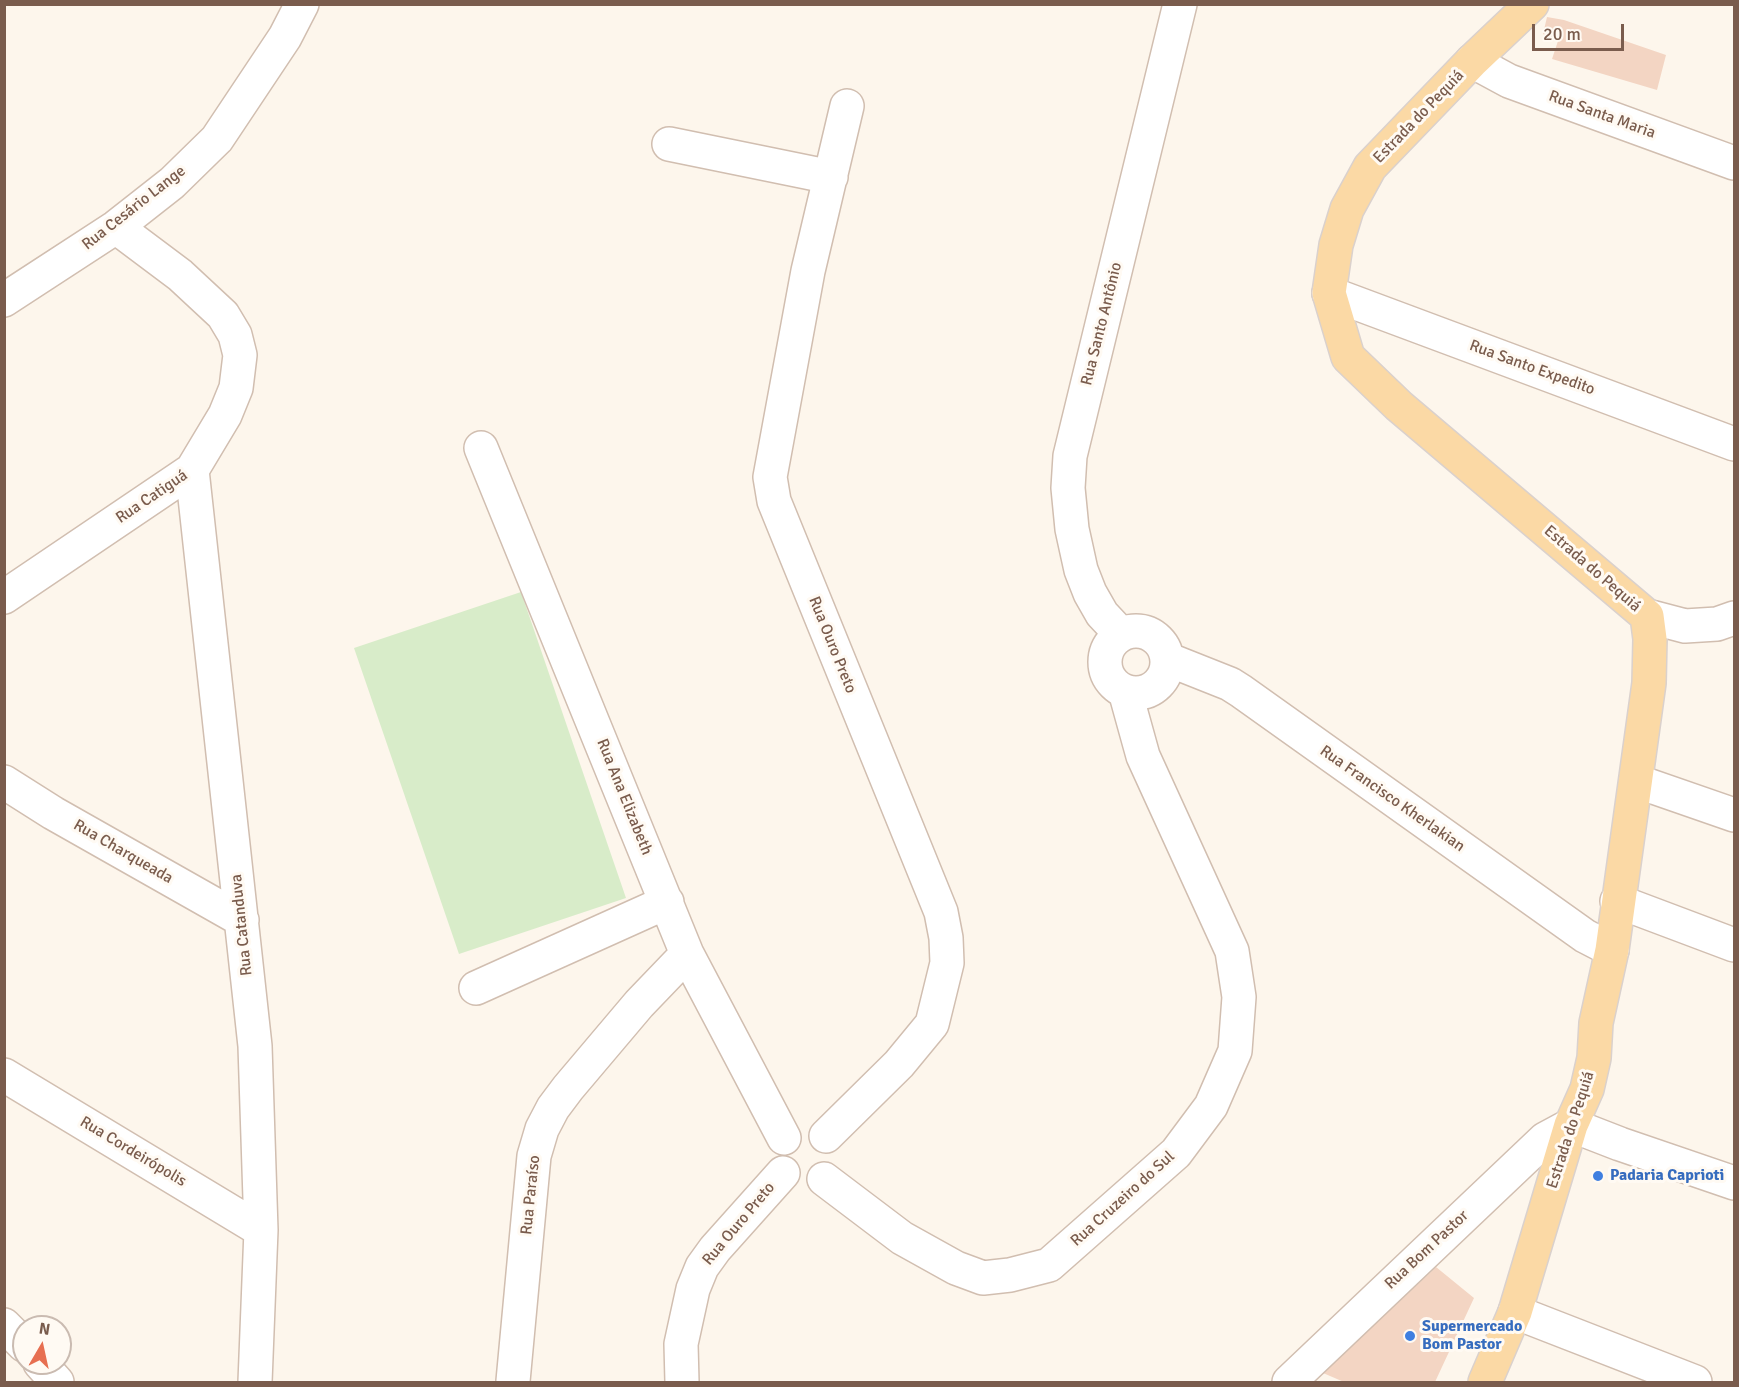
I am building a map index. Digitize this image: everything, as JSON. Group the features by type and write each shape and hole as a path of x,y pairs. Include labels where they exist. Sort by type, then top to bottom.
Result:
{"main road":[{"name":"Estrada do Pequiá","path":"1485,1383 1515,1312 1571,1125 1587,1089 1596,1023 1612,950 1649,683 1650,639 1647,616 1399,406 1348,357 1329,293 1336,245 1347,209 1371,167 1472,61 1532,4"}],"street":[{"name":"Rua Cesário Lange","path":"4,300 116,227 172,183 217,139 285,37 302,4"},
{"name":"Rua Santo Antônio","path":"1119,636 1117,630 1102,614 1081,570 1072,529 1068,488 1070,456 1180,4"},
{"name":"Rua Santa Maria","path":"1472,61 1509,81 1734,163"},
{"name":"Rua Ouro Preto","path":"826,1136 899,1064 932,1024 947,963 946,938 941,912 774,501 771,477 808,271 847,106"},
{"path":"669,144 831,177"},
{"name":"Rua Catiguá","path":"4,597 192,470 225,415 236,388 240,355 235,334 223,315 180,275 116,227"},
{"name":"Rua Santo Expedito","path":"1329,293 1734,444"},
{"name":"Rua Ana Elizabeth","path":"481,448 668,902 687,954 784,1138"},
{"name":"Rua Catanduva","path":"192,470 255,1046 261,1230 255,1383"},
{"path":"1647,616 1685,626 1717,624 1734,618"},
{"path":"1128,632 1149,634 1164,649 1167,659 1162,680 1145,692 1135,693 1116,686 1110,679 1104,660 1112,642 1128,632"},
{"name":"Rua Francisco Kherlakian","path":"1167,659 1230,684 1241,691 1585,936 1612,950"},
{"name":"Rua Cruzeiro do Sul","path":"824,1179 902,1238 956,1268 983,1278 1010,1275 1049,1265 1176,1153 1211,1106 1235,1051 1239,997 1232,951 1146,764 1125,691"},
{"path":"1636,781 1734,815"},
{"name":"Rua Charqueada","path":"4,782 53,813 242,920"},
{"path":"1617,901 1734,945"},
{"path":"476,988 668,902"},
{"name":"Rua Paraíso","path":"513,1381 534,1156 542,1129 553,1108 568,1088 639,1004 687,954"},
{"name":"Rua Cordeirópolis","path":"4,1075 261,1230"},
{"path":"1571,1125 1734,1183"},
{"name":"Rua Bom Pastor","path":"1289,1383 1545,1139 1571,1125"},
{"path":"800,1128 809,1128 826,1136 835,1153 830,1172 824,1179 807,1185 789,1180 778,1165 779,1146 784,1138 800,1128"},
{"name":"Rua Ouro Preto","path":"682,1383 681,1344 693,1289 702,1267 715,1249 783,1173"},
{"path":"1515,1312 1695,1383"}],"green space":[{"path":"521,592 626,898 459,954 354,648"}],"building":[{"path":"1547,17 1564,20 1666,55 1657,90 1552,59 1558,41 1543,34"},
{"name":"Supermercado Bom Pastor","path":"1436,1267 1474,1298 1435,1382 1344,1382 1323,1373"}],"place":[{"name":"Padaria Caprioti","path":"1598,1176"},
{"name":"Supermercado Bom Pastor","path":"1410,1336"}]}
